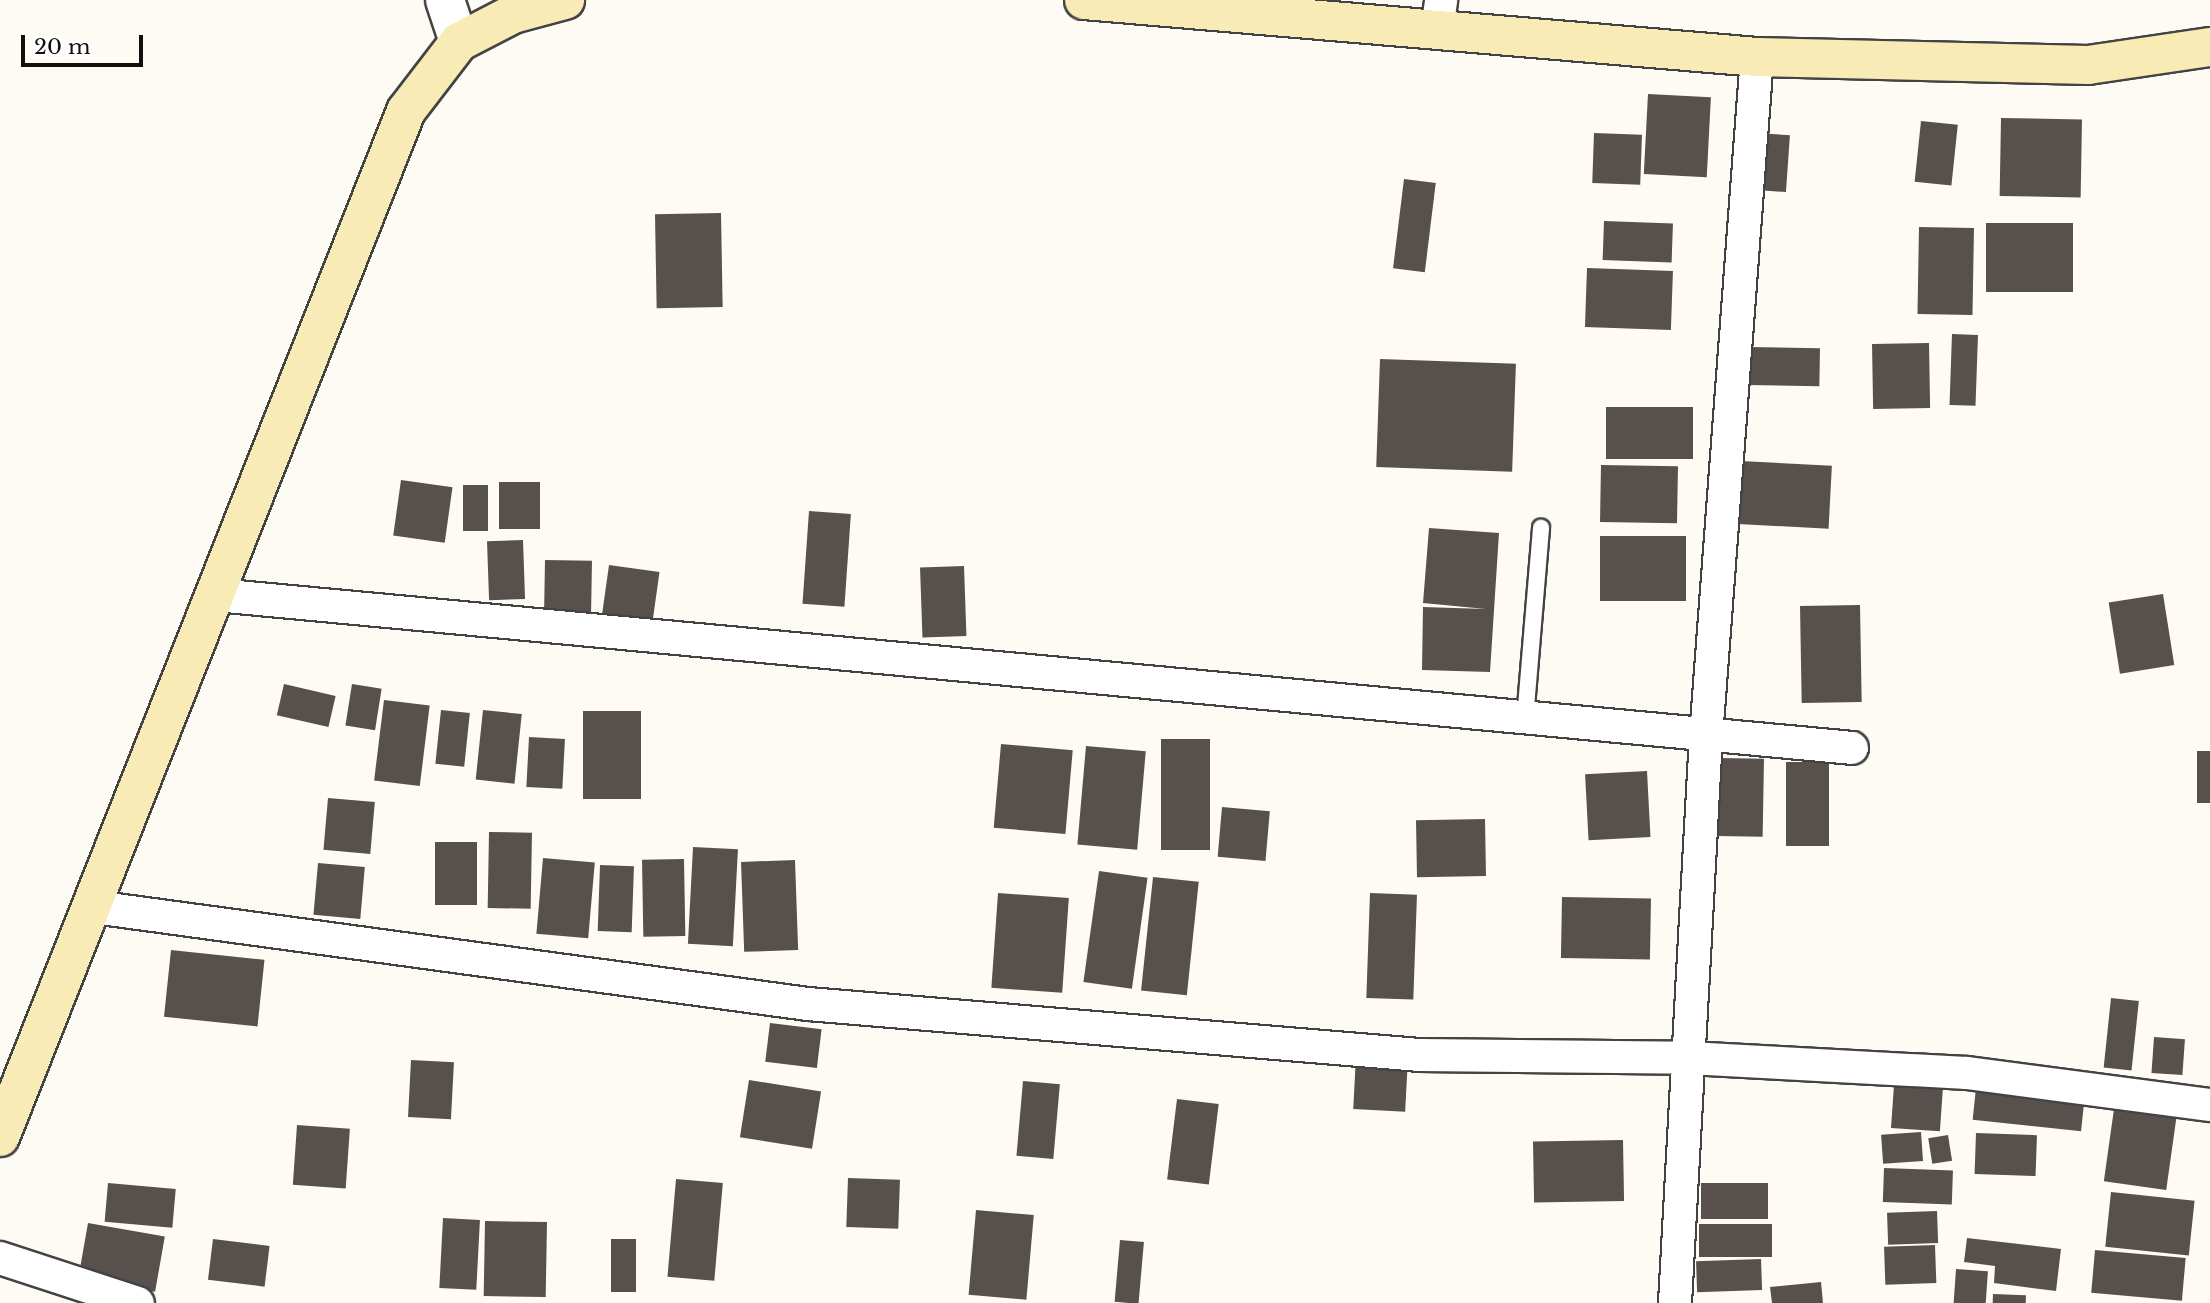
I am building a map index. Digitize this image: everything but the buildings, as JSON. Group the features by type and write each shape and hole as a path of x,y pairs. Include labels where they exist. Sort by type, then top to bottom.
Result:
{"main road":[{"path":"0,1137 94,907 406,111 459,42 513,14 565,0"},
{"path":"1084,0 1439,15 1757,57 2088,65 2210,47"}],"street":[{"path":"446,0 459,42"},
{"path":"1675,1303 1706,737 1757,57"},
{"path":"216,595 1706,737 1852,748"},
{"path":"94,907 808,1004 1419,1055 1689,1058 1967,1073 2210,1105"},
{"path":"0,1258 138,1303"}],"lane":[{"path":"1525,719 1541,528"}]}
